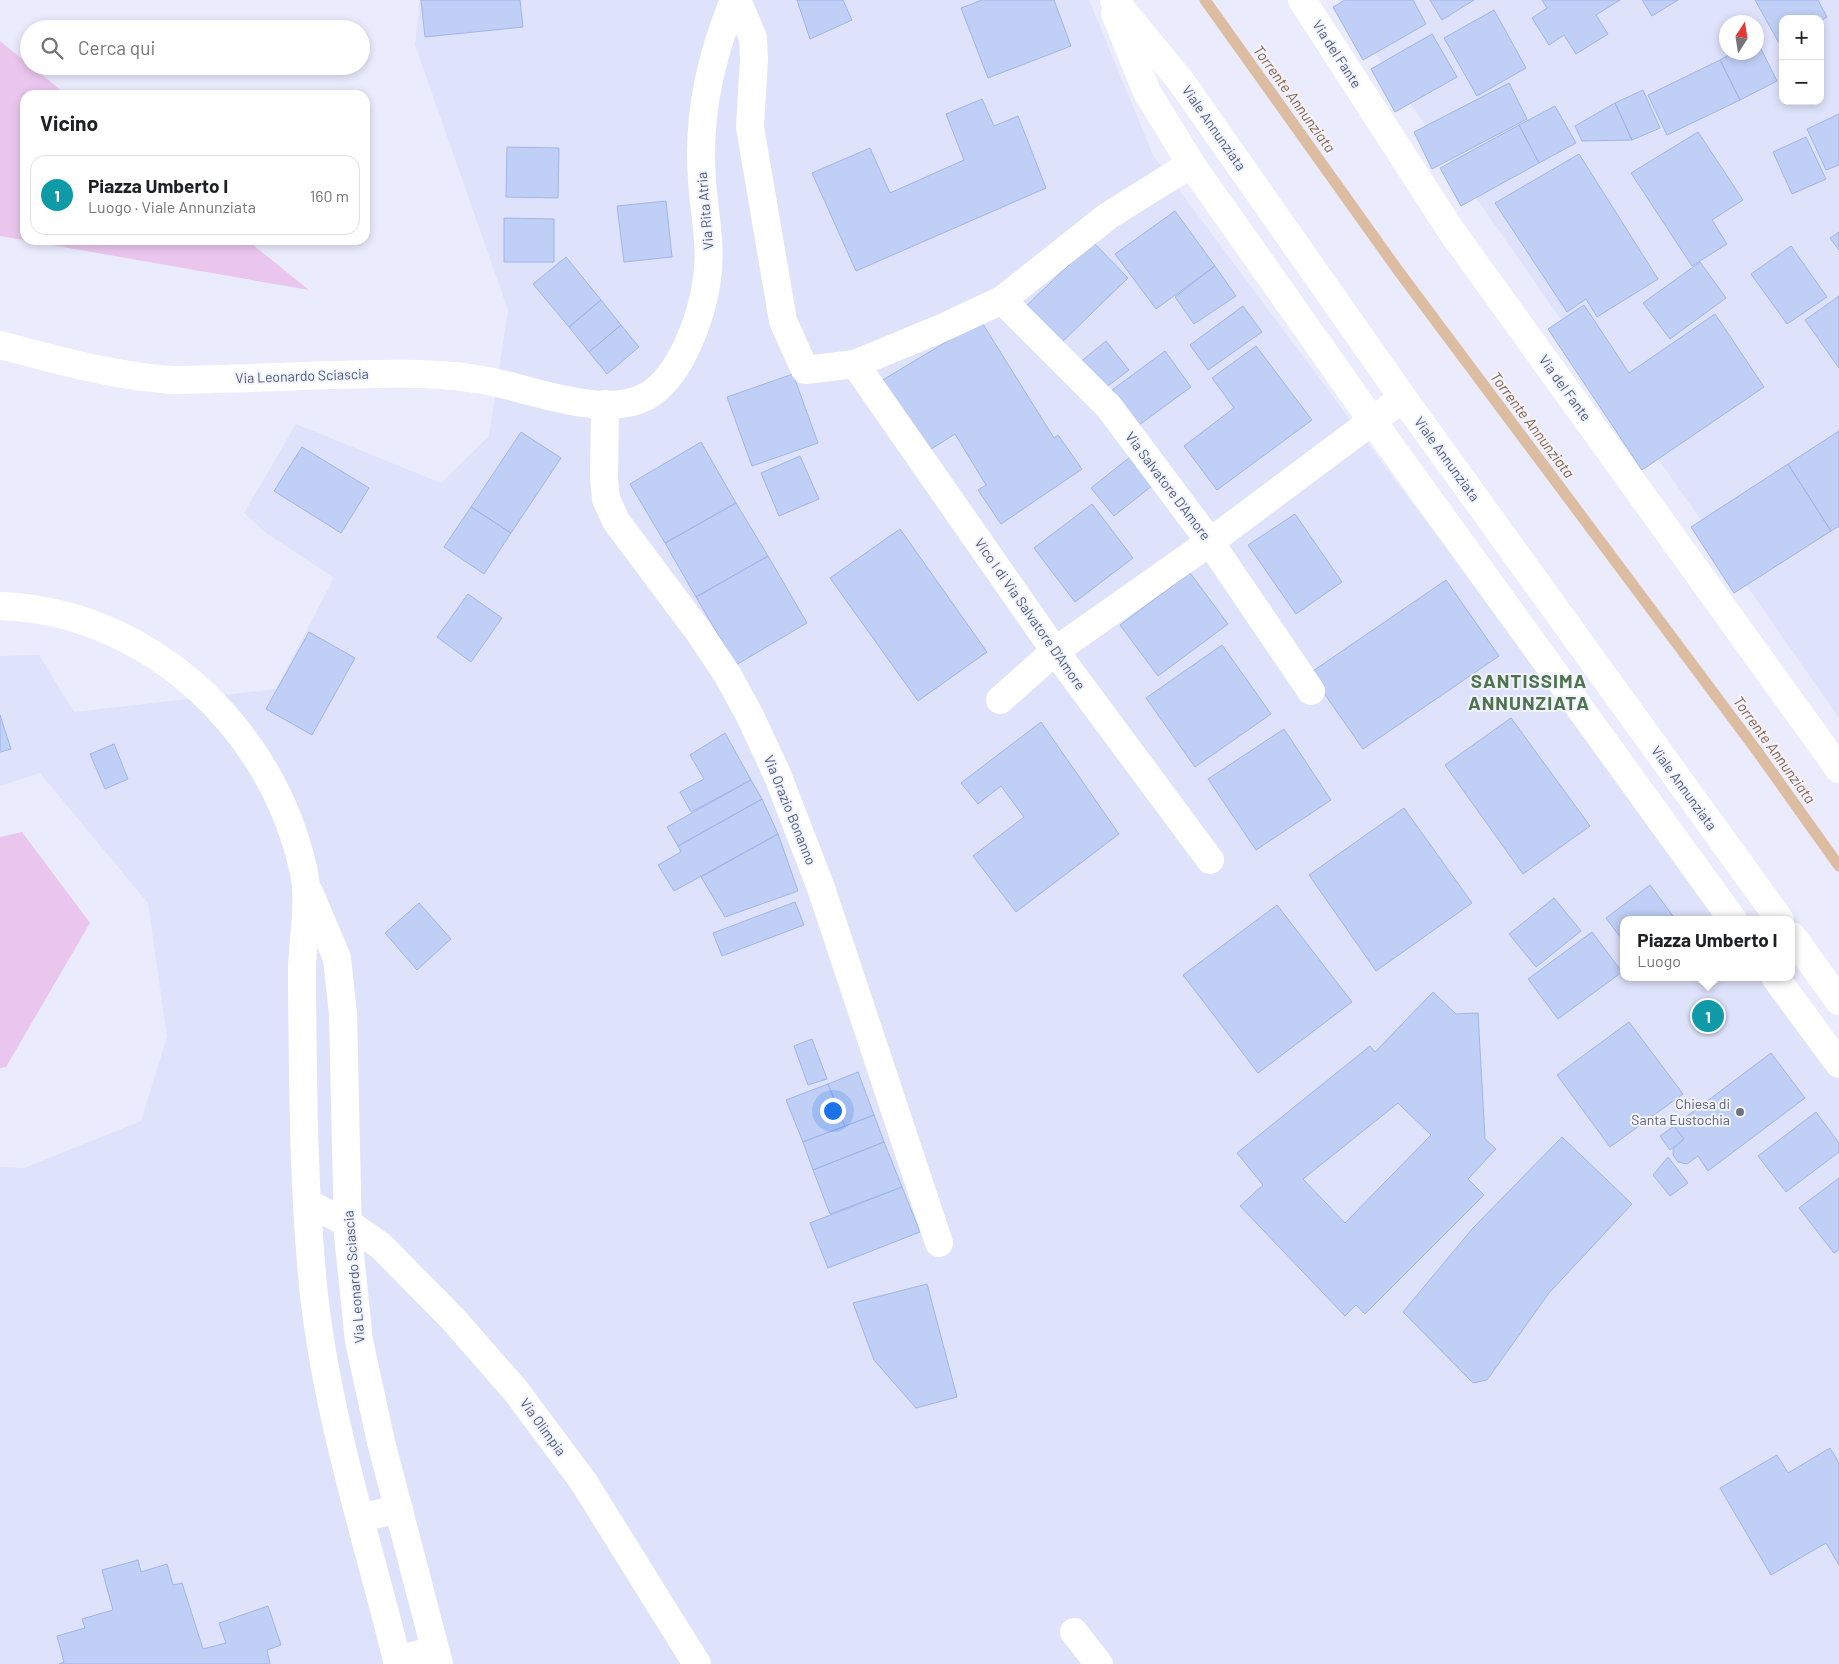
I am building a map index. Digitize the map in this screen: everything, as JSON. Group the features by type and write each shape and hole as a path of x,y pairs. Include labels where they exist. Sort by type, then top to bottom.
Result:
{"street":[{"path":"735,0 753,38 754,59 750,127 783,321 805,370 855,364 942,328 1002,300 1108,216 1191,164"},
{"name":"Via Rita Atria","path":"605,404 629,403 647,396 663,383 678,364 700,312 707,280 710,249 702,183 702,123 714,54 735,0"},
{"path":"1109,0 1147,92 1191,164 1373,422 1730,916"},
{"name":"Viale Annunziata","path":"1114,0 1180,80 1404,398 1777,916"},
{"name":"Via del Fante","path":"1302,0 1450,229 1839,769"},
{"name":"Via Salvatore D'Amore","path":"1002,300 1109,407 1210,542 1310,691"},
{"name":"Via Leonardo Sciascia","path":"0,345 76,366 137,378 172,380 407,373 485,380 578,402 605,404"},
{"name":"Vico I di Via Salvatore D'Amore","path":"855,364 1055,651 1210,860"},
{"path":"1000,700 1055,651 1210,542 1404,398"},
{"name":"Via Orazio Bonanno","path":"605,404 606,500 616,521 694,625 727,674 750,716 776,774 821,888 939,1243"},
{"name":"Via Leonardo Sciascia","path":"0,606 56,612 94,625 127,640 162,660 195,685 224,713 251,746 271,781 285,812 304,871 306,887 301,960 304,1121 314,1292 320,1344 342,1448 397,1662"},
{"name":"Via Leonardo Sciascia","path":"306,887 337,958 343,1014 348,1222 359,1341 369,1389 437,1657"},
{"path":"1795,940 1839,1001"},
{"path":"1778,981 1839,1064"},
{"name":"Via Olimpia","path":"309,1204 348,1222 381,1246 410,1274 516,1391 583,1481 697,1664"},
{"path":"360,1518 399,1509"},
{"path":"1074,1632 1099,1664"},
{"path":"397,1662 437,1657"}],"shaded area":[{"path":"420,0 1089,0 1153,155 1720,916 1620,916 1620,981 1769,981 1839,1075 1839,1664 0,1664 0,1167 24,1168 141,1121 167,1037 148,903 40,773 0,786 0,656 39,655 74,712 276,689 334,578 266,533 244,513 296,424 441,483 489,436 508,310 415,45"},
{"path":"1338,0 1839,0 1839,718"},
{"path":"0,41 20,57 20,75 42,75 61,90 20,90 20,239 0,236"},
{"path":"52,245 253,245 309,290"},
{"path":"22,832 90,923 6,1067 0,1068 0,837"}],"building":[{"path":"421,0 520,0 523,27 425,37"},
{"path":"797,0 843,0 852,20 810,39"},
{"path":"982,0 1054,0 1071,46 988,78 961,8"},
{"path":"1345,0 1413,0 1426,24 1363,60 1333,7"},
{"path":"1430,0 1474,0 1442,20"},
{"path":"1542,0 1620,0 1596,15 1608,34 1576,54 1564,35 1549,45 1532,18 1547,8"},
{"path":"1642,0 1678,0 1652,16"},
{"path":"1755,0 1818,0 1827,17 1824,19 1824,15 1779,15 1779,43"},
{"path":"1494,10 1526,68 1477,96 1444,38"},
{"path":"1432,34 1457,77 1395,112 1371,69"},
{"path":"1764,55 1777,81 1740,100 1720,60 1764,60"},
{"path":"1720,60 1740,100 1667,135 1648,95"},
{"path":"1509,83 1527,119 1432,169 1414,132"},
{"path":"1643,90 1660,128 1632,140 1615,103"},
{"path":"982,99 994,126 1018,116 1046,188 856,271 812,173 870,148 890,193 964,160 946,114"},
{"path":"1615,103 1632,140 1582,141 1575,126"},
{"path":"1555,106 1576,143 1539,163 1519,125"},
{"path":"1839,114 1839,165 1826,170 1807,129"},
{"path":"1519,125 1539,163 1461,206 1440,168"},
{"path":"1698,132 1743,200 1712,220 1727,244 1692,266 1631,173"},
{"path":"1806,137 1826,179 1792,194 1773,152"},
{"path":"507,147 559,148 558,198 506,197"},
{"path":"1579,154 1658,279 1597,317 1586,299 1567,312 1495,203"},
{"path":"666,201 672,257 624,262 617,206"},
{"path":"1175,211 1215,266 1156,309 1115,254"},
{"path":"504,218 554,219 554,262 504,262"},
{"path":"1839,232 1839,250 1830,238"},
{"path":"1093,242 1128,278 1059,345 1024,308"},
{"path":"1791,246 1827,297 1787,324 1751,274"},
{"path":"566,257 601,300 569,327 533,284"},
{"path":"1700,262 1726,298 1670,339 1643,303"},
{"path":"1215,266 1236,296 1194,324 1175,297"},
{"path":"1839,296 1839,368 1805,320"},
{"path":"601,300 621,325 589,352 569,327"},
{"path":"1584,305 1629,373 1715,314 1764,387 1642,470 1548,329"},
{"path":"1243,306 1262,332 1208,370 1190,345"},
{"path":"981,321 1054,438 1058,435 1082,469 1001,524 978,490 986,485 955,434 925,453 881,381"},
{"path":"621,325 639,347 607,374 589,352"},
{"path":"1106,341 1129,370 1101,391 1079,363"},
{"path":"1256,346 1312,420 1217,490 1184,446 1234,408 1212,378"},
{"path":"1165,351 1191,387 1139,425 1112,390"},
{"path":"793,374 818,443 752,466 727,397"},
{"path":"1839,431 1839,526 1831,531 1788,464"},
{"path":"521,432 561,458 511,533 471,507"},
{"path":"701,442 736,503 665,543 630,484"},
{"path":"302,447 369,488 341,533 274,491"},
{"path":"800,456 819,499 779,516 761,473"},
{"path":"1130,457 1153,485 1114,516 1091,488"},
{"path":"1788,464 1831,531 1734,593 1691,527"},
{"path":"736,503 768,556 696,597 665,543"},
{"path":"1092,504 1133,558 1075,602 1034,548"},
{"path":"471,507 511,533 484,574 444,547"},
{"path":"1295,514 1342,582 1296,614 1248,545"},
{"path":"900,529 987,652 918,701 830,578"},
{"path":"768,556 807,623 736,665 696,597"},
{"path":"1190,573 1228,624 1158,676 1120,625"},
{"path":"1446,580 1499,656 1363,749 1310,673"},
{"path":"468,594 502,618 471,662 437,637"},
{"path":"309,632 355,658 312,735 266,709"},
{"path":"1222,645 1271,714 1195,767 1146,698"},
{"path":"0,715 11,749 0,752"},
{"path":"1511,718 1590,826 1523,874 1445,765"},
{"path":"1041,722 1119,834 1016,912 973,856 1024,817 1001,786 978,804 961,783"},
{"path":"1284,729 1331,800 1256,850 1208,779"},
{"path":"725,733 751,780 691,812 680,792 704,779 690,755"},
{"path":"114,744 128,779 105,789 90,754"},
{"path":"751,780 762,799 678,846 667,827"},
{"path":"762,799 778,834 674,891 658,865 681,852 678,846"},
{"path":"1404,808 1472,903 1376,971 1309,875"},
{"path":"778,834 798,891 725,917 701,877"},
{"path":"1650,885 1673,916 1620,916 1620,937 1606,918"},
{"path":"1554,898 1581,931 1536,967 1509,934"},
{"path":"795,902 804,925 722,956 713,933"},
{"path":"419,903 451,939 417,970 385,933"},
{"path":"1277,905 1352,1002 1258,1073 1183,975"},
{"path":"1592,932 1620,969 1620,973 1558,1019 1528,979"},
{"path":"1433,992 1456,1014 1478,1013 1485,1139 1496,1149 1468,1179 1484,1195 1365,1314 1356,1305 1345,1316 1240,1206 1263,1185 1237,1153 1370,1046 1375,1052","holes":["1398,1103 1431,1135 1345,1223 1303,1179"]},
{"path":"1629,1022 1683,1094 1610,1147 1557,1075"},
{"path":"812,1039 827,1079 808,1085 794,1046"},
{"name":"Chiesa di Santa Eustochia","path":"1771,1053 1805,1098 1708,1171 1698,1156 1687,1164 1678,1162 1673,1155 1673,1149 1684,1139 1674,1126"},
{"path":"858,1072 874,1115 845,1126 828,1084"},
{"path":"828,1084 845,1126 803,1142 786,1100"},
{"path":"1816,1112 1839,1143 1839,1152 1786,1192 1758,1156"},
{"path":"874,1115 884,1142 813,1170 803,1142"},
{"path":"1674,1126 1684,1139 1670,1150 1660,1136"},
{"path":"1562,1137 1632,1204 1549,1293 1487,1380 1473,1383 1403,1312 1473,1228"},
{"path":"884,1142 902,1187 830,1214 813,1170"},
{"path":"1668,1157 1688,1183 1670,1196 1653,1175"},
{"path":"1839,1178 1839,1250 1834,1253 1799,1208"},
{"path":"902,1187 920,1232 828,1268 810,1223"},
{"path":"927,1284 957,1397 916,1408 874,1360 853,1303"},
{"path":"1830,1448 1839,1463 1839,1565 1826,1543 1771,1575 1720,1488 1777,1455 1788,1473"},
{"path":"138,1560 141,1572 167,1564 173,1585 182,1583 203,1649 226,1643 219,1623 268,1606 281,1645 267,1650 270,1664 59,1664 64,1662 57,1636 85,1628 82,1619 113,1610 102,1570"}],"waterway":[{"name":"Torrente Annunziata","path":"1205,0 1397,269 1757,751 1839,866"}],"place":[{"name":"Piazza Umberto I","path":"1708,1016"},
{"name":"Chiesa di Santa Eustochia","path":"1740,1112"}],"district":[{"name":"SANTISSIMA ANNUNZIATA","path":"1529,692"}]}
